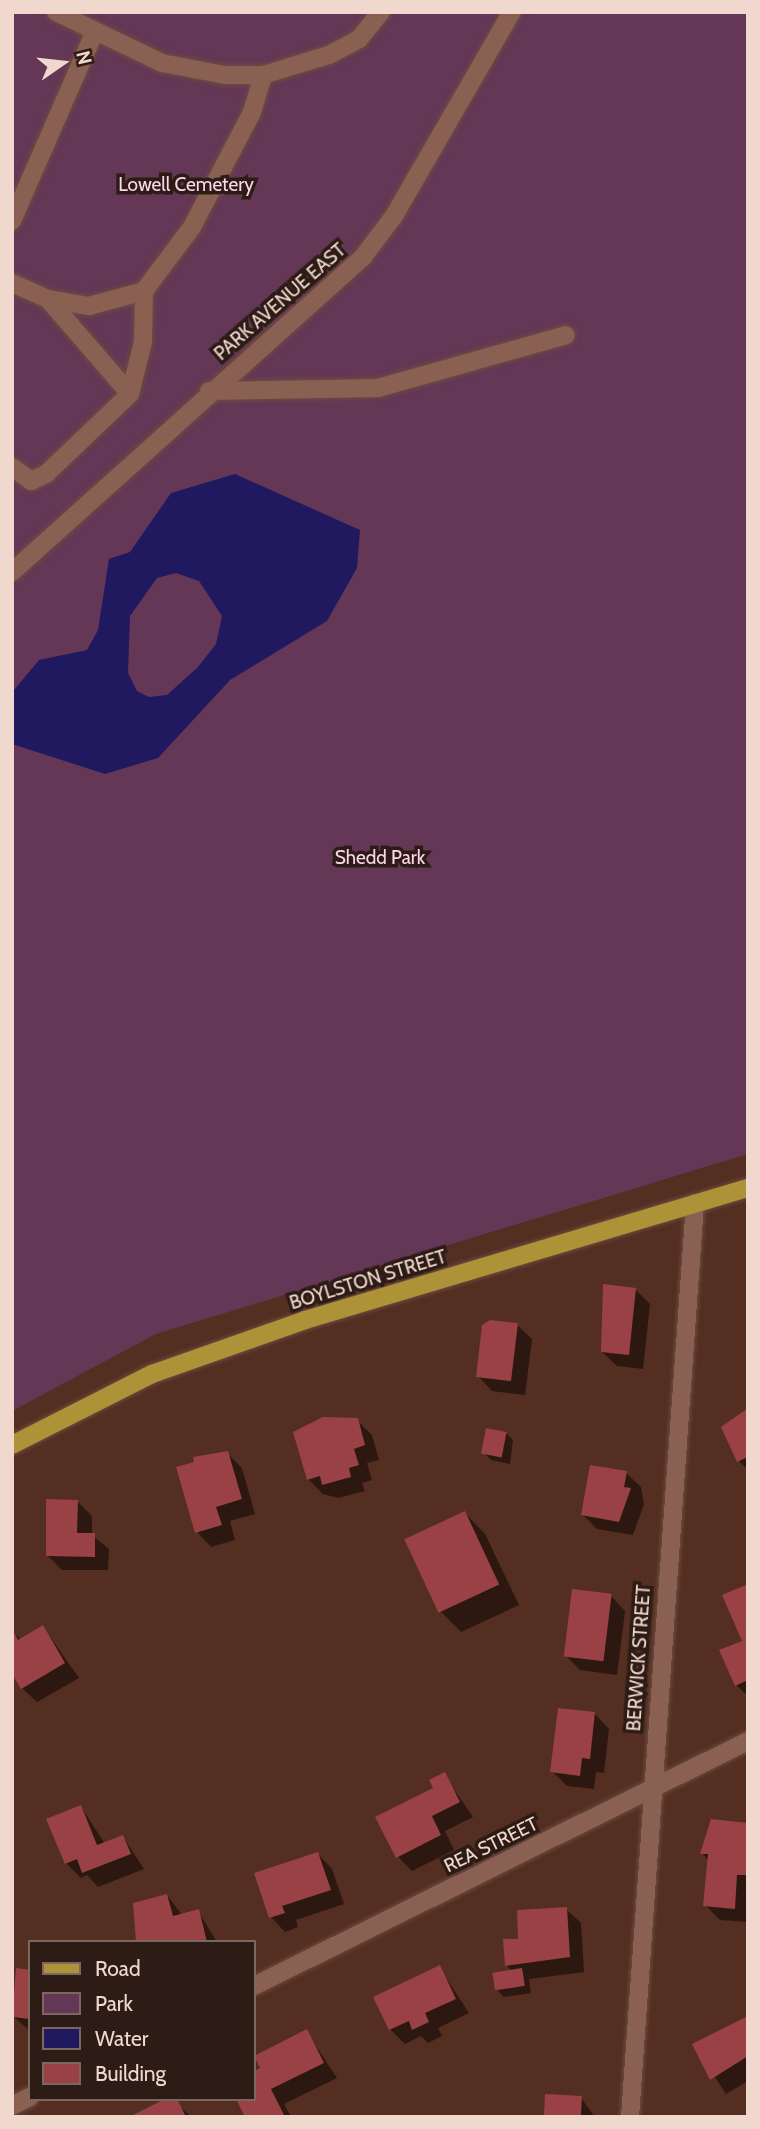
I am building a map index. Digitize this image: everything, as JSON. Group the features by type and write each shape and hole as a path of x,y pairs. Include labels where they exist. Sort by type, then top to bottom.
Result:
{"main road":[{"name":"BOYLSTON STREET","path":"12,1445 190,1360 748,1188"}],"street":[{"path":"56,12 94,33 162,63 263,75 349,44 381,12"},
{"name":"PARK AVENUE EAST","path":"12,572 209,391 363,257 394,216 512,12"},
{"path":"12,221 94,33"},
{"path":"12,283 48,299 107,305 144,291 192,227 252,112 263,75"},
{"path":"12,467 31,481 46,474 130,394 143,342 144,291"},
{"path":"48,299 130,394"},
{"path":"209,391 378,388 566,335"},
{"name":"BERWICK STREET","path":"630,2117 650,1790 695,1203"},
{"name":"REA STREET","path":"256,1985 748,1741"},
{"path":"12,2106 28,2098"}],"green space":[{"name":"Shedd Park","path":"12,12 748,12 748,1154 156,1334 12,1411"}],"water":[{"path":"235,474 360,530 357,568 327,621 230,680 158,758 105,774 12,744 14,690 39,660 87,650 98,630 109,559 130,552 171,493","holes":["176,573 199,581 222,616 216,644 198,667 167,695 149,697 137,691 128,673 130,616 157,578"]}],"building":[{"path":"603,1284 636,1288 629,1355 601,1352"},
{"path":"490,1320 518,1323 511,1381 476,1377 482,1325"},
{"path":"748,1408 748,1457 737,1462 721,1427"},
{"path":"323,1417 358,1418 365,1445 354,1449 359,1465 349,1468 351,1477 322,1485 320,1476 307,1480 293,1432"},
{"path":"486,1428 507,1432 502,1458 481,1454"},
{"path":"228,1451 242,1499 216,1507 222,1525 195,1533 176,1467 194,1462 193,1457"},
{"path":"590,1465 627,1471 624,1487 631,1488 619,1522 581,1515"},
{"path":"46,1499 78,1500 77,1533 95,1533 95,1557 46,1556"},
{"path":"465,1511 499,1584 439,1613 404,1539"},
{"path":"748,1584 748,1680 735,1686 719,1650 742,1641 722,1595"},
{"path":"572,1589 612,1594 603,1661 564,1656"},
{"path":"43,1625 65,1663 21,1689 12,1674 12,1629 18,1640"},
{"path":"558,1708 595,1712 590,1759 582,1758 580,1776 550,1772"},
{"path":"445,1772 460,1802 432,1816 441,1835 396,1858 375,1817 433,1788 429,1780"},
{"path":"81,1805 97,1845 123,1835 131,1854 82,1873 77,1859 65,1864 46,1819"},
{"path":"711,1819 748,1823 746,1875 737,1875 735,1909 703,1906 708,1854 700,1854"},
{"path":"318,1852 331,1890 282,1906 285,1913 269,1918 254,1873"},
{"path":"167,1894 173,1916 199,1909 207,1940 136,1940 133,1903"},
{"path":"567,1907 570,1957 505,1966 503,1939 518,1939 517,1910"},
{"path":"440,1965 456,1999 425,2013 429,2022 412,2030 409,2021 389,2030 373,1997"},
{"path":"16,1968 28,1970 28,2019 12,2017"},
{"path":"522,1968 525,1986 495,1990 492,1973"},
{"path":"748,2016 748,2056 710,2080 692,2044"},
{"path":"307,2029 324,2063 271,2089 285,2117 245,2117 237,2101 256,2101 256,2070 260,2068 256,2055"},
{"path":"545,2094 582,2096 581,2117 544,2117"},
{"path":"161,2101 178,2101 186,2117 129,2117"}],"park label":[{"name":"Lowell Cemetery","path":"186,185"}]}
